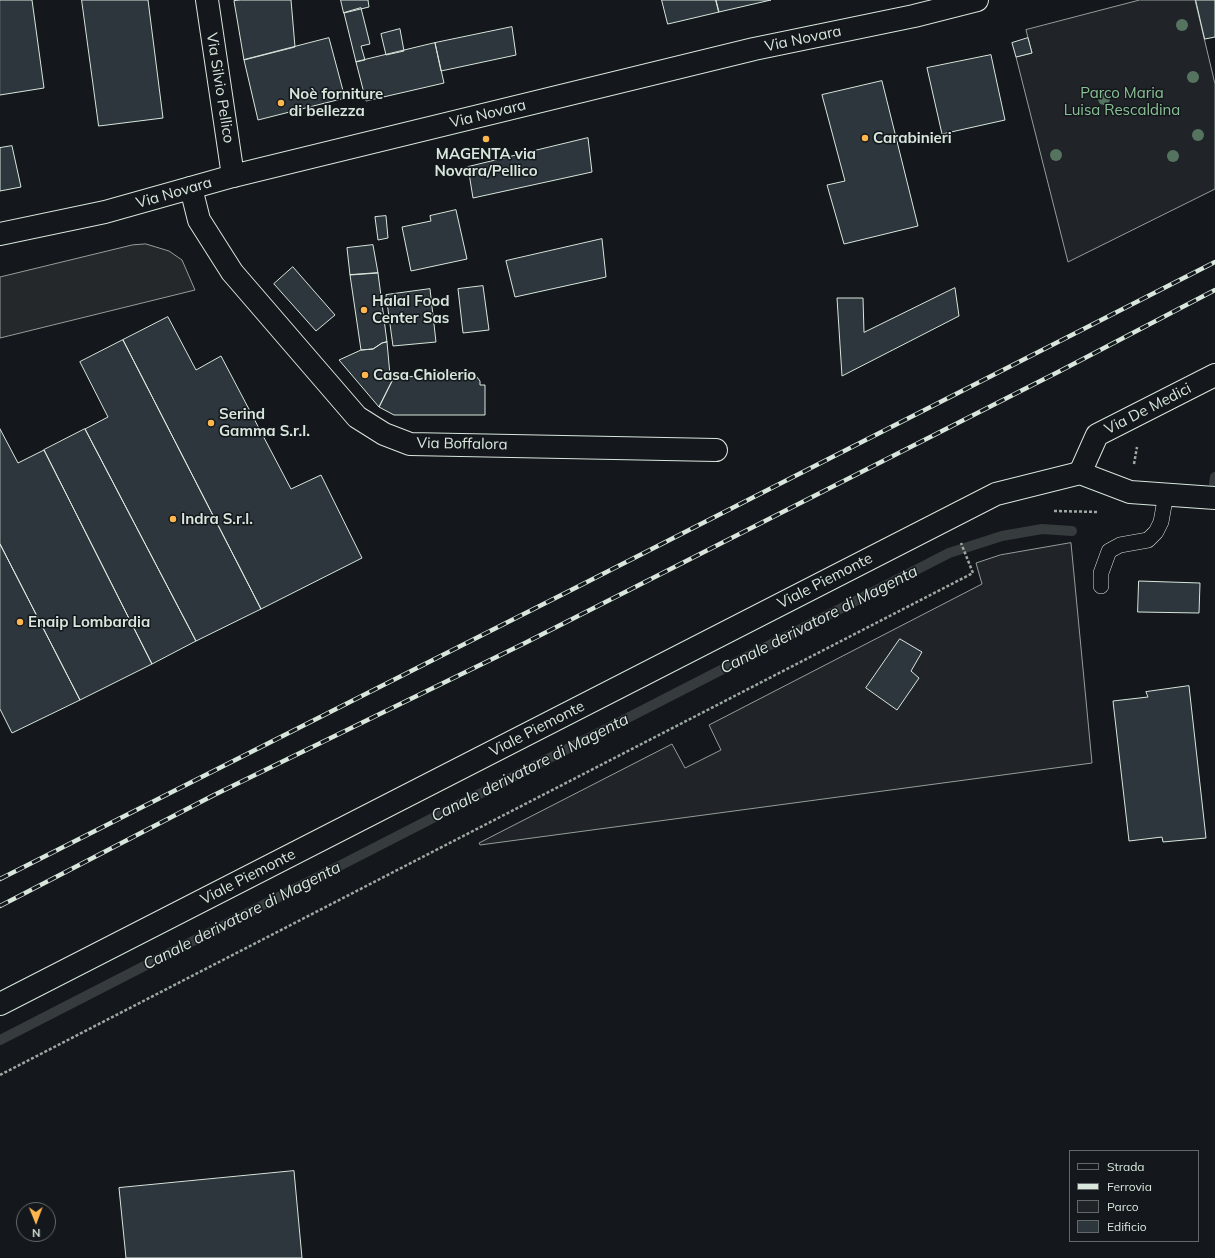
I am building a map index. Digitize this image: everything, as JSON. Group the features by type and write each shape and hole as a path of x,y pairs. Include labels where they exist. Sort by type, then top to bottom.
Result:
{"street":[{"name":"Via Silvio Pellico","path":"207,0 233,176"},
{"name":"Via Novara","path":"0,234 105,212 233,176 754,49 914,16 977,0"},
{"name":"Via Boffalora","path":"191,188 199,220 232,272 358,417 384,434 410,444 716,450"},
{"name":"Via De Medici","path":"1080,473 1097,435 1215,375"},
{"path":"1080,473 1130,492 1215,498"},
{"name":"Viale Piemonte","path":"0,1004 996,494 1080,473"}],"lane":[{"path":"1101,586 1100,573 1109,551 1120,545 1148,540 1156,532 1161,522 1166,494"}],"path":[{"path":"0,1075 973,573 960,539"}],"green space":[{"name":"Parco Maria Luisa Rescaldina","path":"1140,0 1195,0 1215,84 1215,189 1068,262 1016,57 1032,53 1026,30"},
{"path":"1071,543 1092,763 480,845 479,843 672,744 685,768 721,750 709,725 982,584 976,563 1000,555"}],"shaded area":[{"path":"146,244 169,251 182,260 195,290 0,338 0,277 132,245"}],"building":[{"path":"0,0 32,0 44,88 0,95"},
{"path":"82,0 148,0 163,118 99,126"},
{"path":"291,0 295,47 244,60 234,1"},
{"path":"341,0 368,0 369,7 344,13"},
{"path":"662,0 716,0 719,12 668,24"},
{"path":"716,0 771,0 719,12"},
{"path":"1196,0 1215,0 1215,37 1205,39"},
{"path":"361,8 370,44 361,46 365,60 356,62 344,13"},
{"path":"512,27 516,55 441,71 435,43"},
{"path":"400,29 404,51 386,55 381,34"},
{"path":"329,38 345,98 258,120 244,60"},
{"path":"1028,38 1032,53 1016,57 1012,43"},
{"path":"435,43 444,83 366,101 356,62"},
{"path":"991,55 1005,120 942,134 927,68"},
{"name":"Carabinieri","path":"882,81 918,226 844,244 827,185 845,181 822,95"},
{"path":"588,138 592,172 473,198 468,167"},
{"path":"12,146 21,187 0,191 0,148"},
{"path":"456,210 467,259 411,271 402,227 431,221 430,216"},
{"path":"386,216 388,238 378,240 375,217"},
{"path":"602,239 606,277 515,297 506,261"},
{"path":"373,245 378,273 350,275 347,248"},
{"path":"293,267 335,315 316,331 274,284"},
{"path":"378,273 387,342 382,343 373,349 361,350 350,275"},
{"path":"483,286 489,330 463,333 458,289"},
{"path":"955,288 959,316 842,376 837,298 863,298 864,332"},
{"path":"430,289 436,342 393,346 386,295"},
{"name":"Serind Gamma S.r.l.","path":"168,317 196,370 221,356 291,489 321,475 362,558 261,609 123,340"},
{"name":"Indra S.r.l.","path":"123,340 261,609 196,641 85,429 108,417 80,362"},
{"path":"387,342 390,375 394,377 379,407 339,360 361,350 373,349 382,343"},
{"path":"436,372 473,372 480,381 480,385 485,385 485,415 394,415 379,407 394,377 436,376"},
{"path":"0,429 18,463 44,450 152,664 80,700 0,544"},
{"name":"Indra S.r.l.","path":"85,429 196,641 152,664 44,450"},
{"name":"Enaip Lombardia","path":"0,544 80,700 12,733 0,709"},
{"path":"1139,581 1200,583 1199,613 1138,612"},
{"path":"900,639 922,652 911,671 919,678 897,710 866,688"},
{"path":"1189,686 1206,838 1163,842 1162,837 1129,841 1113,701 1148,697 1146,692"},
{"path":"294,1171 302,1258 126,1258 119,1188"}],"waterway":[{"name":"Canale derivatore di Magenta","path":"1214,484 1215,477"},
{"name":"Canale derivatore di Magenta","path":"0,1040 949,553 1002,536 1042,529 1072,531"}],"railway":[{"path":"0,879 1215,262"},
{"path":"0,906 214,795 523,644 1060,371 1215,290"}],"place":[{"name":"Noè forniture di bellezza","path":"281,103"},
{"name":"Carabinieri","path":"865,138"},
{"name":"MAGENTA via Novara/Pellico","path":"486,139"},
{"name":"Halal Food Center Sas","path":"364,310"},
{"name":"Casa Chiolerio","path":"365,375"},
{"name":"Serind Gamma S.r.l.","path":"211,423"},
{"name":"Indra S.r.l.","path":"173,519"},
{"name":"Enaip Lombardia","path":"20,622"}]}
